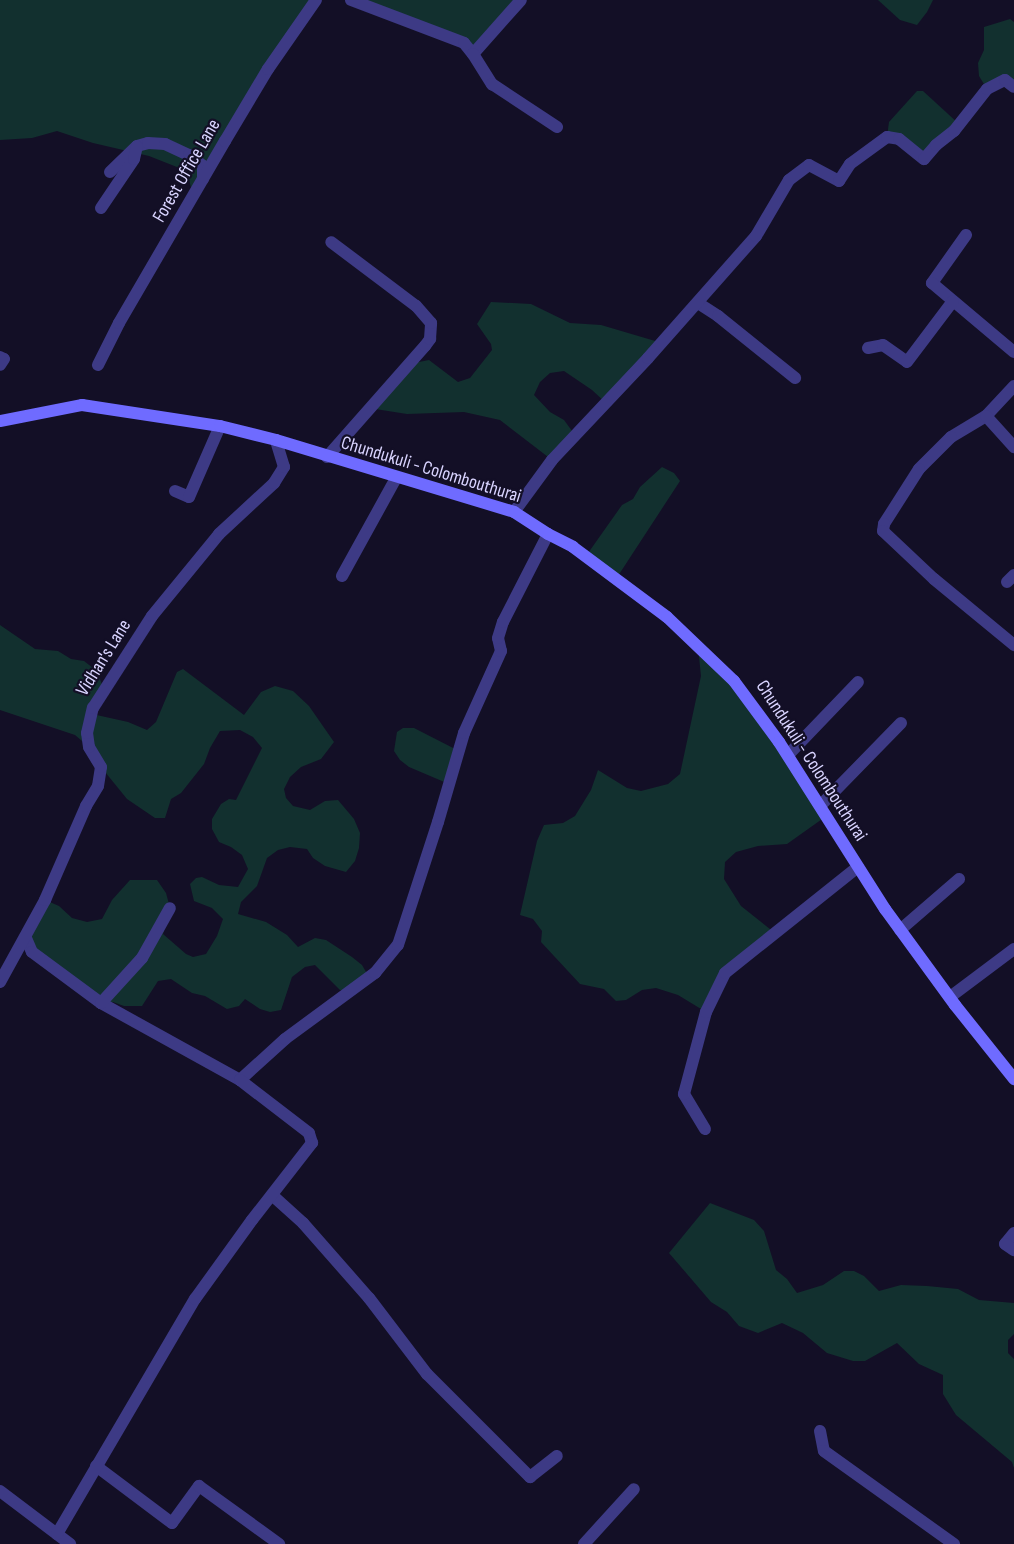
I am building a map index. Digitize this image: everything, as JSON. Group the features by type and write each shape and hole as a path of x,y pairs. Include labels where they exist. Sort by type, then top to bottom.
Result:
{"main road":[{"name":"Chundukuli - Colombouthurai","path":"0,420 82,405 220,426 276,440 396,478 514,512 548,534 573,547 667,617 734,681 788,755 900,930 1014,1079"}],"street":[{"name":"Forest Office Lane","path":"98,364 119,323 268,69 316,0"},
{"path":"351,0 464,42 492,84 557,127"},
{"path":"473,54 521,0"},
{"path":"514,512 552,460 698,303 756,236 789,180 809,165 839,181 850,164 887,137 899,139 924,159 936,145 954,131 987,89 1005,80 1014,86"},
{"path":"110,172 137,146 148,143 165,144 189,155 203,166 203,178"},
{"path":"101,208 134,159 137,146"},
{"path":"966,235 932,283 1014,352"},
{"path":"327,457 425,346 430,339 431,323 416,306 331,242"},
{"path":"868,348 883,344 907,362 953,301"},
{"path":"698,303 718,316 795,378"},
{"path":"0,357 4,359 0,366"},
{"path":"1014,386 986,416 951,437 920,469 884,524 883,530 934,578 1014,646"},
{"path":"986,416 1014,447"},
{"path":"175,491 189,497 220,426"},
{"name":"Vidhan's Lane","path":"0,982 46,900 86,806 98,786 101,767 89,747 87,733 93,708 152,616 219,534 274,483 284,467 276,440"},
{"path":"342,576 396,478"},
{"path":"240,1080 285,1040 375,974 398,945 425,865 464,733 501,651 498,638 503,622 548,534"},
{"path":"788,755 858,682"},
{"path":"820,806 901,723"},
{"path":"705,1129 684,1094 706,1012 725,973 858,867"},
{"path":"900,930 959,879"},
{"path":"100,1003 142,958 170,908"},
{"path":"26,938 32,952 100,1003 240,1080 309,1133 312,1143 195,1299 57,1534"},
{"path":"950,997 1014,949"},
{"path":"272,1195 303,1224 369,1298 427,1374 530,1477 557,1456"},
{"path":"1014,1233 1005,1244 1014,1250"},
{"path":"820,1431 824,1451 954,1544"},
{"path":"96,1466 172,1523 199,1486 279,1544"},
{"path":"584,1544 634,1489"},
{"path":"0,1491 70,1544"}],"green space":[{"path":"0,0 316,0 193,196 187,171 149,156 93,143 57,131 32,138 0,140"},
{"path":"351,0 521,0 473,54 464,43"},
{"path":"878,0 933,0 917,25 900,20"},
{"path":"1010,19 1014,22 1014,87 1005,80 987,89 979,76 978,63 984,50 984,27"},
{"path":"917,91 923,91 959,124 924,159 887,137 889,122"},
{"path":"491,302 531,304 570,323 601,325 662,343 606,403 592,390 564,371 550,373 540,382 534,395 550,412 564,420 575,435 552,460 500,420 464,412 407,414 369,408 409,364 429,360 458,382 470,378 492,350 491,344 477,324"},
{"path":"662,467 674,473 680,481 616,579 586,556 622,505 633,499 640,487"},
{"path":"0,625 35,649 58,651 71,659 84,661 97,671 104,690 92,714 128,722 147,730 156,722 177,672 183,669 244,715 261,692 275,686 293,691 309,706 334,742 321,759 301,767 290,777 284,789 286,798 293,806 310,810 325,801 338,800 354,819 360,833 359,848 355,861 346,872 325,866 313,858 307,849 290,847 278,850 267,858 257,886 241,902 238,914 266,922 287,935 298,947 315,938 326,940 362,965 369,977 348,990 340,990 315,965 305,967 292,977 281,1010 270,1012 260,1009 245,999 239,1006 227,1009 205,996 192,993 171,979 158,981 142,1006 124,1006 113,1002 101,1003 32,952 26,938 45,900 59,906 72,918 87,922 102,919 112,900 130,880 157,880 166,893 170,908 163,934 186,954 193,957 206,954 217,936 223,919 212,908 194,901 190,884 196,878 202,877 219,885 238,887 248,869 242,855 231,847 219,842 212,829 212,819 221,804 229,799 236,800 262,748 253,737 240,730 220,731 210,748 204,764 181,793 171,799 165,818 155,818 127,799 101,767 89,747 75,735 0,710"},
{"path":"698,647 734,681 825,817 787,844 758,846 736,852 725,862 724,879 741,906 775,933 725,973 706,1012 678,995 656,988 642,990 626,1000 616,1001 604,989 580,984 541,942 542,931 533,919 520,915 537,841 544,825 563,823 575,816 591,790 598,770 627,788 641,791 668,784 680,774 701,676"},
{"path":"403,728 414,728 459,751 449,784 409,767 400,760 394,751 397,732"},
{"path":"710,1203 754,1220 764,1231 776,1270 787,1279 797,1293 823,1285 844,1271 854,1271 864,1276 879,1291 901,1285 927,1286 958,1289 979,1300 1014,1303 1014,1334 1008,1340 1008,1353 1014,1359 1014,1468 1012,1462 956,1415 943,1394 943,1375 919,1364 897,1343 865,1361 853,1361 827,1353 803,1333 782,1323 758,1333 739,1326 727,1312 711,1302 669,1253"}]}
